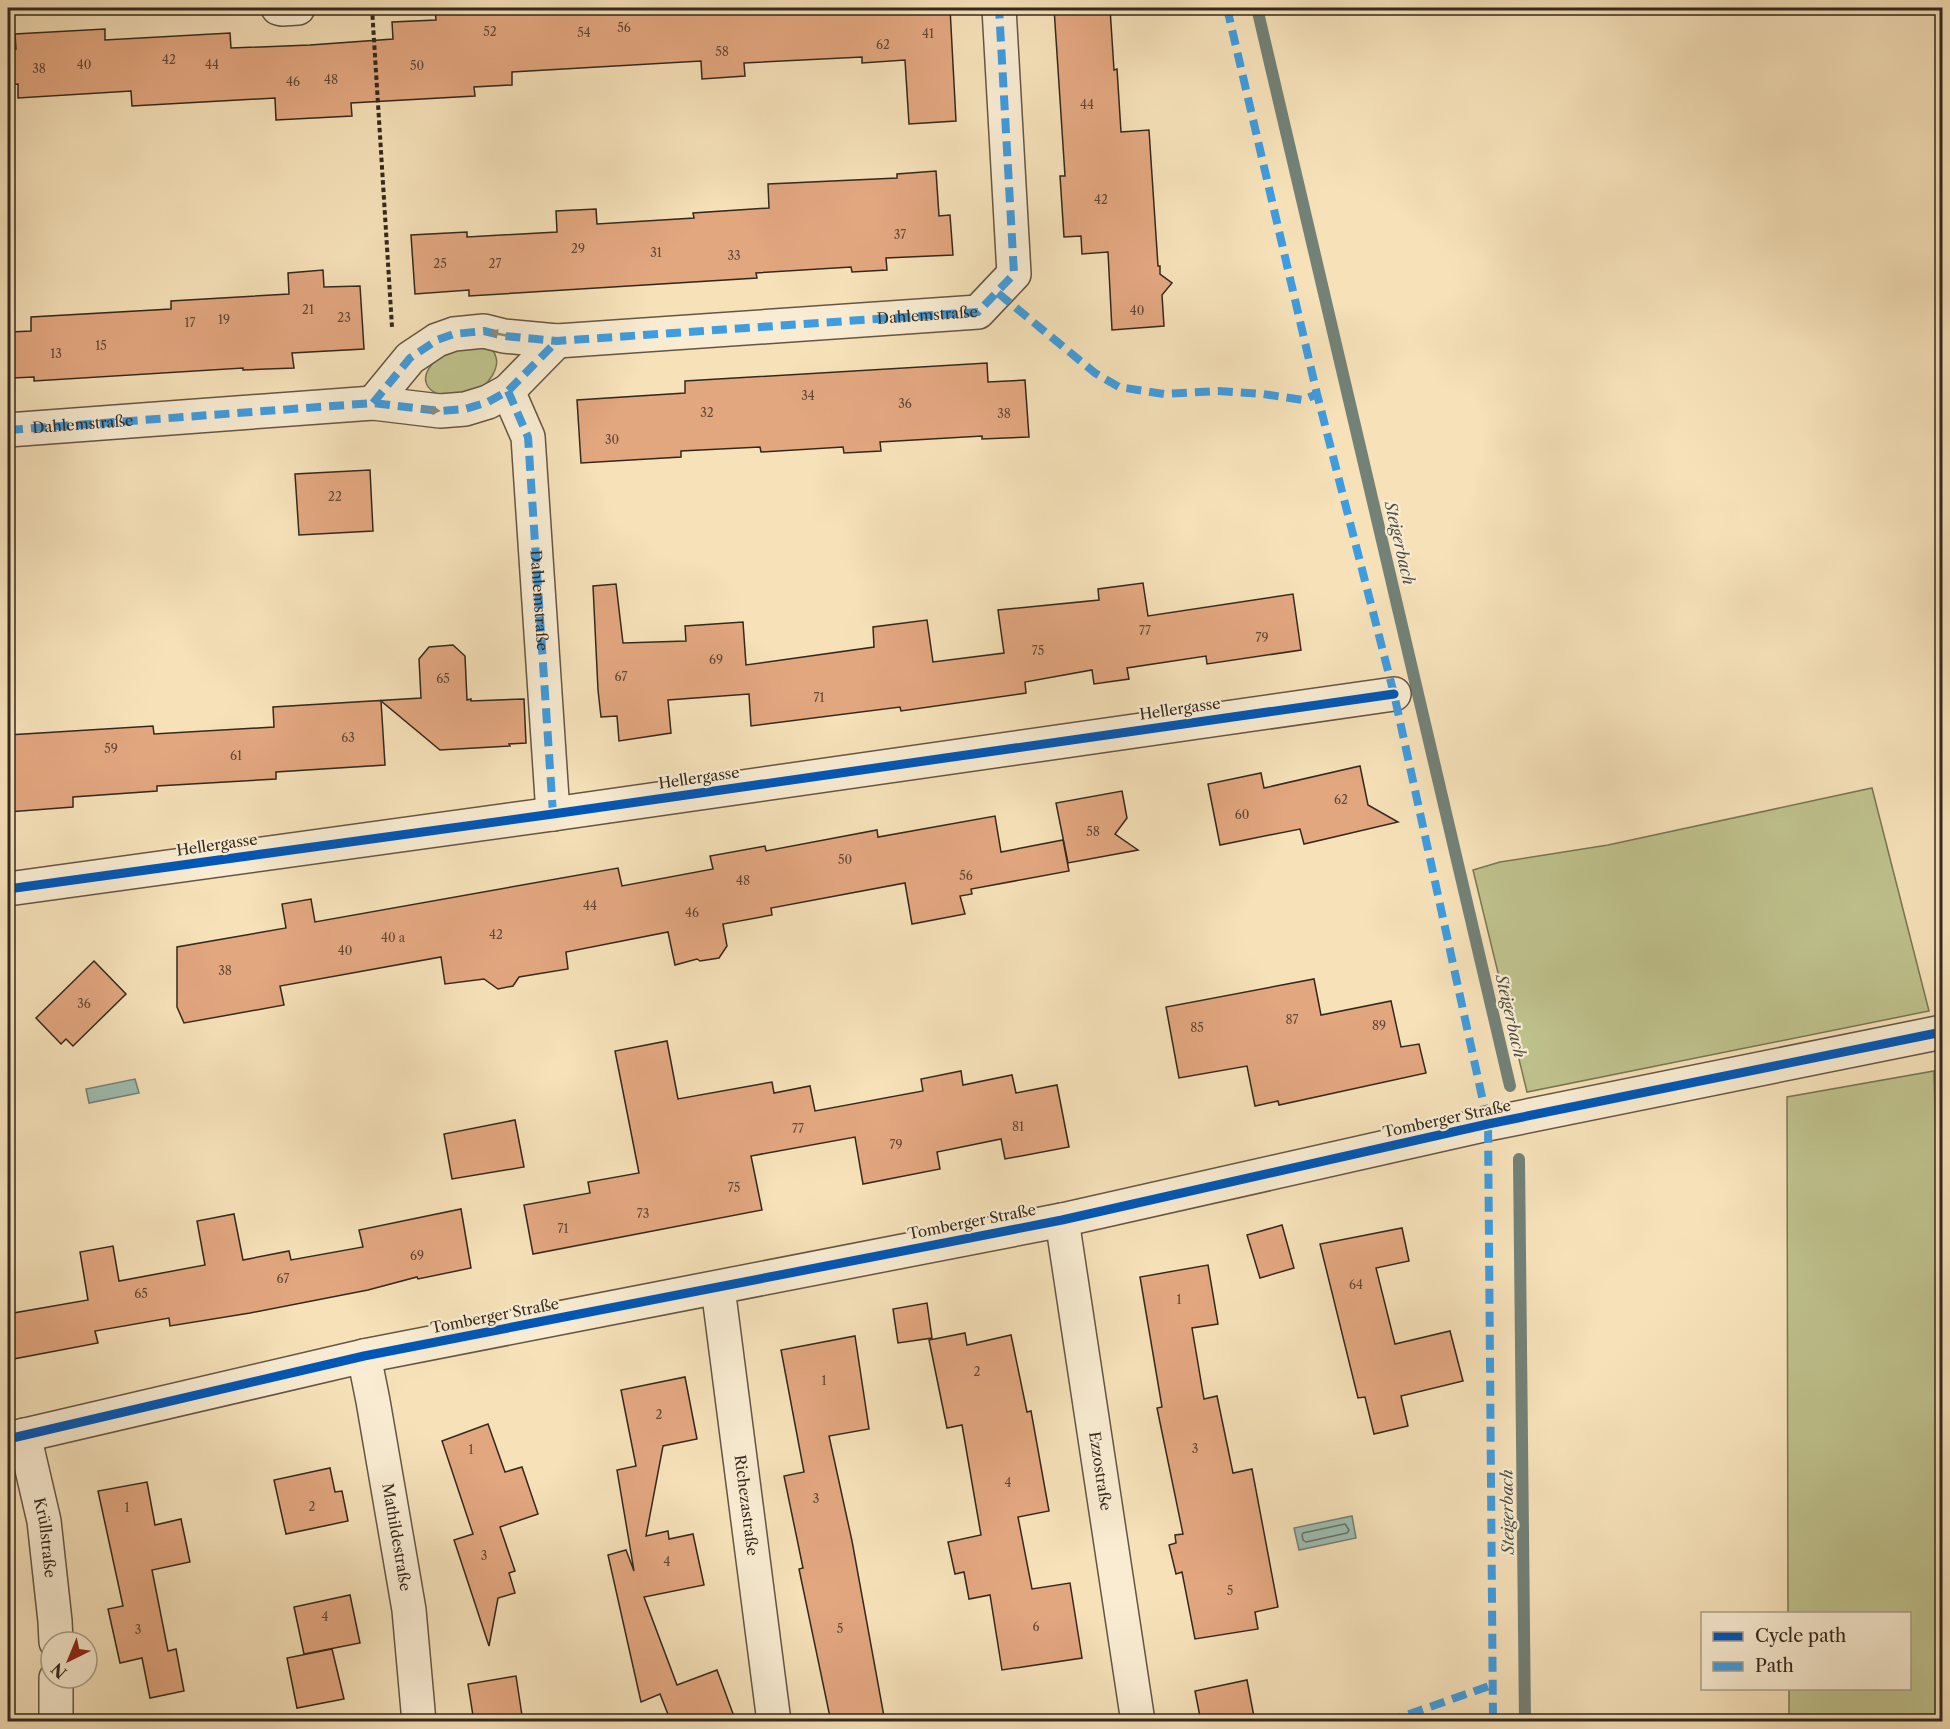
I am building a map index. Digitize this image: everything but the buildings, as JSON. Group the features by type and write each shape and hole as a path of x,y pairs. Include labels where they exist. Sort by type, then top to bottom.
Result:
{"street":[{"path":"278,8 298,8"},
{"name":"Dahlemstraße","path":"373,403 410,358 437,340 454,334 484,331 504,336 557,341 978,312 1014,274 999,8"},
{"name":"Dahlemstraße","path":"8,430 373,403 440,411 465,410 488,402 508,391 557,341"},
{"name":"Dahlemstraße","path":"508,391 528,437 553,814"},
{"name":"Hellergasse","path":"8,889 1394,694"},
{"name":"Tomberger Straße","path":"16,1437 364,1356 1062,1220 1488,1124 1942,1032"},
{"name":"Ezzostraße","path":"1062,1220 1138,1722"},
{"name":"Richezastraße","path":"718,1288 774,1722"},
{"name":"Mathildestraße","path":"364,1356 374,1401 409,1611 419,1722"},
{"name":"Krüllstraße","path":"16,1437 44,1521 56,1630"},
{"path":"56,1690 56,1722"}],"path":[{"path":"372,8 393,328 410,358"}],"green space":[{"path":"454,345 490,346 497,364 485,385 475,392 438,394 428,387 426,377 439,356"},
{"path":"1872,788 1929,1011 1527,1092 1473,870 1500,862 1608,845"},
{"path":"1934,1071 1942,1368 1942,1721 1789,1721 1789,1690 1911,1690 1911,1612 1788,1612 1787,1097"}],"water":[{"path":"135,1079 139,1093 89,1103 86,1089"},
{"path":"1352,1516 1356,1538 1299,1550 1294,1528"}],"waterway":[{"name":"Steigerbach","path":"1257,8 1510,1086"},
{"name":"Steigerbach","path":"1519,1159 1525,1722"}],"marked path":[{"path":"278,8 298,8"},
{"path":"373,403 410,358 437,340 454,334 484,331 504,336 557,341 978,312 1014,274 999,8"},
{"path":"1227,8 1317,394 1394,694 1488,1124 1493,1722"},
{"path":"998,293 1095,373 1119,387 1164,394 1218,391 1303,400 1317,394"},
{"path":"8,430 373,403 440,411 465,409 488,402 508,391 557,341"},
{"path":"508,391 528,437 553,814"},
{"path":"1387,1722 1492,1685"}],"cycle path":[{"path":"8,889 1394,694"},
{"path":"8,1439 364,1356 1062,1220 1488,1124 1942,1032"}]}
